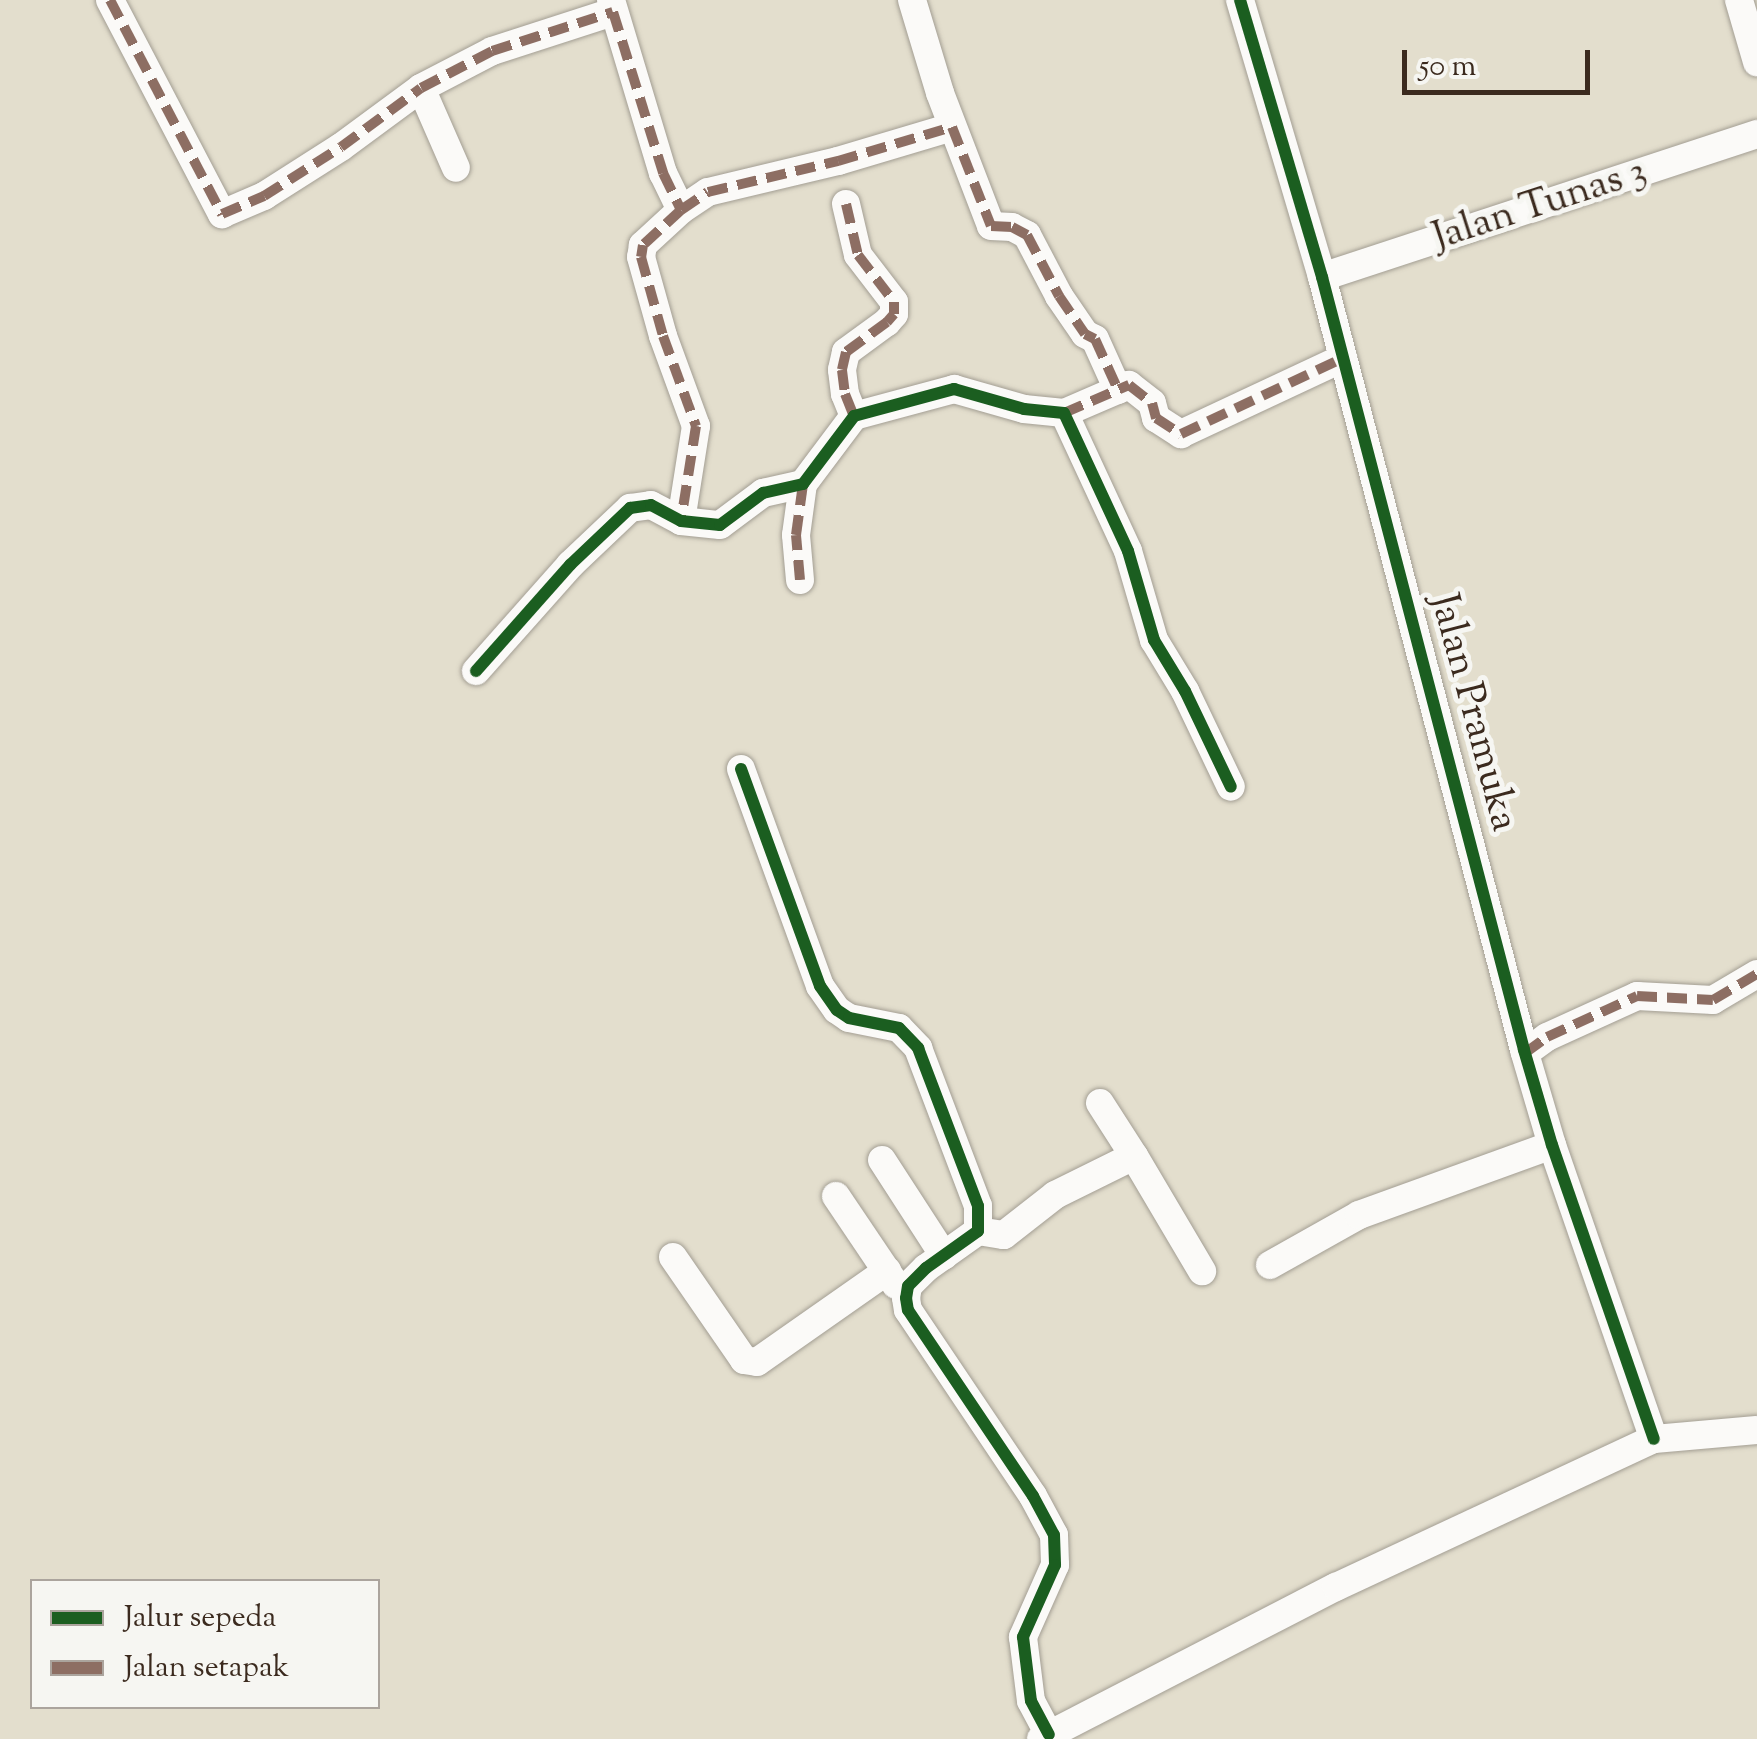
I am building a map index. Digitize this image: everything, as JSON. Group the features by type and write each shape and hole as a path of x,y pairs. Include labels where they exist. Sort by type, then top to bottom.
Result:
{"street":[{"path":"110,0 222,214 264,196 421,88 492,51 612,6 663,173 681,210"},
{"path":"912,0 952,127 991,226 1012,227 1027,234 1059,296 1085,334 1095,339 1118,390"},
{"name":"Jalan Pramuka","path":"1240,0 1322,277 1525,1053 1552,1145 1654,1439"},
{"path":"1739,0 1757,62"},
{"path":"421,88 456,168"},
{"path":"681,521 696,426 663,336 641,258 643,246 681,210 708,192 838,162 952,127"},
{"name":"Jalan Tunas 3","path":"1322,277 1757,134"},
{"path":"846,204 858,255 894,302 894,314 887,322 846,352 842,370 844,394 854,416"},
{"path":"800,580 796,535 803,484 854,416 954,389 1024,409 1064,413 1129,385 1152,404 1156,418 1181,434 1342,358"},
{"path":"1064,413 1128,550 1154,640 1186,691 1231,788"},
{"path":"476,671 570,565 630,508 651,505 681,521 720,525 764,494 803,484"},
{"path":"741,768 820,986 837,1010 849,1018 899,1028 922,1054 944,1126 978,1206 978,1231"},
{"path":"1525,1053 1547,1037 1638,996 1713,1000 1757,974"},
{"path":"1100,1103 1202,1270"},
{"path":"1270,1265 1360,1215 1552,1145"},
{"path":"1134,1156 1055,1195 1004,1235 978,1231 908,1286 906,1298 908,1310 1033,1496 1054,1535 1055,1565 1024,1637 1030,1701 1045,1737 1336,1587 1654,1439 1757,1430"},
{"path":"882,1160 944,1256"},
{"path":"836,1196 906,1298"},
{"path":"673,1257 744,1360 757,1362 887,1271"}],"marked path":[{"path":"110,0 222,214 264,196 341,147 421,88 492,51 613,12 663,173 681,210 708,192 838,161 952,127 991,226 1012,227 1027,235 1059,296 1085,334 1095,339 1118,390"},
{"path":"846,204 858,255 894,302 894,314 887,322 846,352 842,370 845,394 854,416"},
{"path":"681,210 643,245 641,257 663,336 696,426 681,521"},
{"path":"1064,413 1129,385 1152,403 1156,418 1181,434 1343,358"},
{"path":"800,580 796,535 803,484"},
{"path":"1525,1053 1547,1037 1637,996 1713,1000 1757,974"}],"cycle path":[{"path":"1240,0 1322,277 1524,1050 1552,1145 1654,1439"},
{"path":"476,671 570,565 630,508 651,505 681,521 720,525 763,493 803,484 854,416 954,389 1024,409 1064,413 1128,551 1154,640 1185,691 1231,787"},
{"path":"741,769 820,986 837,1010 849,1018 899,1028 918,1048 978,1206 978,1231 926,1268 908,1286 906,1298 908,1310 1033,1496 1054,1535 1055,1565 1023,1637 1031,1701 1049,1735"}]}
